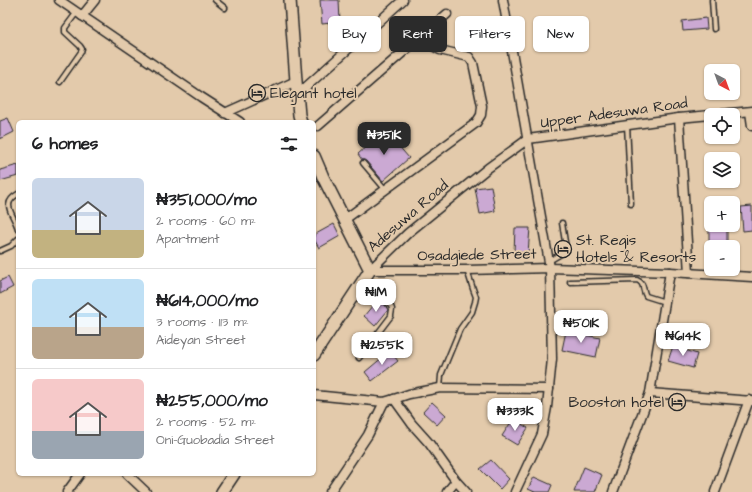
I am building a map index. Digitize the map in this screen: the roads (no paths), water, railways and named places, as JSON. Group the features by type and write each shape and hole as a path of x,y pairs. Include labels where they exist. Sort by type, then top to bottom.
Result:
{"street":[{"path":"59,0 237,120"},
{"path":"79,14 95,0"},
{"path":"290,0 297,95 300,120"},
{"path":"297,95 403,0"},
{"path":"503,0 550,264 552,358 547,407 542,434 515,492"},
{"path":"318,126 403,52"},
{"path":"344,220 476,122 481,115 482,106 473,63 469,57 447,52"},
{"path":"225,113 296,81"},
{"path":"751,111 752,126"},
{"name":"Upper Adesuwa Road","path":"528,139 679,118 751,111"},
{"path":"679,118 689,273"},
{"name":"Adesuwa Road","path":"316,348 370,270 386,254 413,228 488,168 528,139"},
{"path":"316,163 319,174 370,270"},
{"name":"Osadgiede Street","path":"370,270 467,270 550,264 752,277"},
{"path":"613,492 650,393 670,272"},
{"path":"316,395 384,402 409,394 440,388 549,389"},
{"path":"650,393 750,401 715,492"},
{"path":"394,399 466,492"},
{"path":"330,492 368,435 384,402"},
{"path":"67,492 79,476"},
{"path":"129,476 146,492"},
{"path":"222,492 233,476"},
{"path":"447,492 456,481"}],"lane":[{"path":"215,0 225,8"},
{"path":"712,0 714,29"},
{"path":"60,82 82,49 65,32 65,28 79,14"},
{"path":"627,125 630,204"},
{"path":"363,163 385,189"},
{"path":"16,195 7,203 7,207 16,223"},
{"path":"550,264 566,251 562,223"},
{"path":"0,252 11,246 16,241"},
{"path":"440,388 441,375 460,329 472,312 475,302 476,297 467,270"},
{"path":"570,282 637,280 642,284 646,296 665,302"},
{"path":"359,358 391,316 392,310 391,306 387,302 360,286"}],"place":[{"name":"Elegant hotel","path":"257,93"},
{"name":"St. Regis Hotels & Resorts","path":"563,249"},
{"name":"Booston hotel","path":"677,402"}]}
